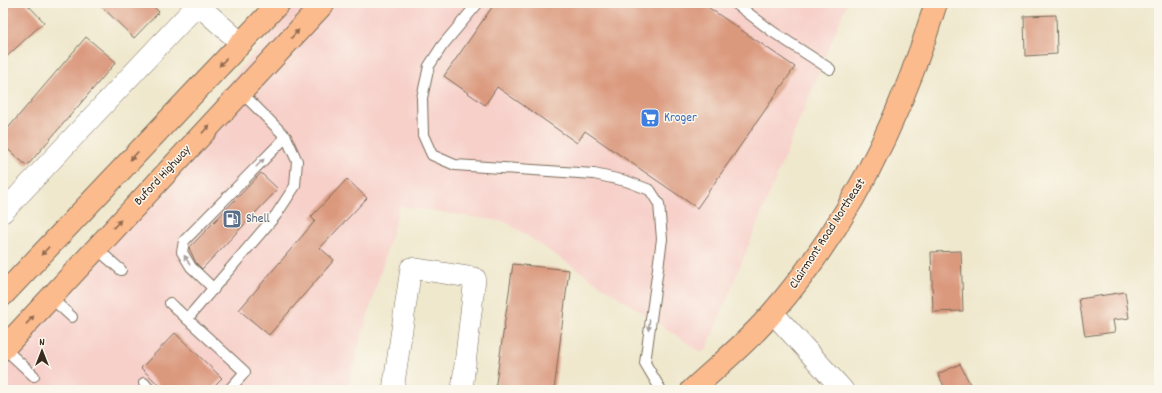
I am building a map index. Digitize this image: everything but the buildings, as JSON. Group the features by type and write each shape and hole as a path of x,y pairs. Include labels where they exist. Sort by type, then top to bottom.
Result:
{"main road":[{"path":"3,295 279,3"},
{"name":"Buford Highway","path":"3,348 324,3"},
{"name":"Clairmont Road Northeast","path":"692,390 730,356 773,313 809,266 856,195 902,102 917,63 936,3"}],"street":[{"path":"3,212 198,3 241,43"},
{"path":"393,390 411,268 475,278 462,390"},
{"path":"773,313 843,390"}],"lane":[{"path":"478,3 442,46 429,66 422,98 423,135 432,155 455,165 594,174 626,181 650,190 658,204 662,239 645,363 660,390"},
{"path":"735,3 773,32 830,69"},
{"path":"187,319 276,216 295,186 297,161 286,137 241,92"},
{"path":"214,288 191,267 182,252 184,241 286,137"},
{"path":"96,248 121,270"},
{"path":"51,298 72,317"},
{"path":"170,304 245,372 229,390"},
{"path":"3,348 34,376"}],"shaded area":[{"path":"295,3 847,3 707,348 701,352 506,222 400,206 346,390 3,390 3,357"}],"place":[{"name":"Kroger","path":"650,118"},
{"name":"Shell","path":"232,219"}]}
